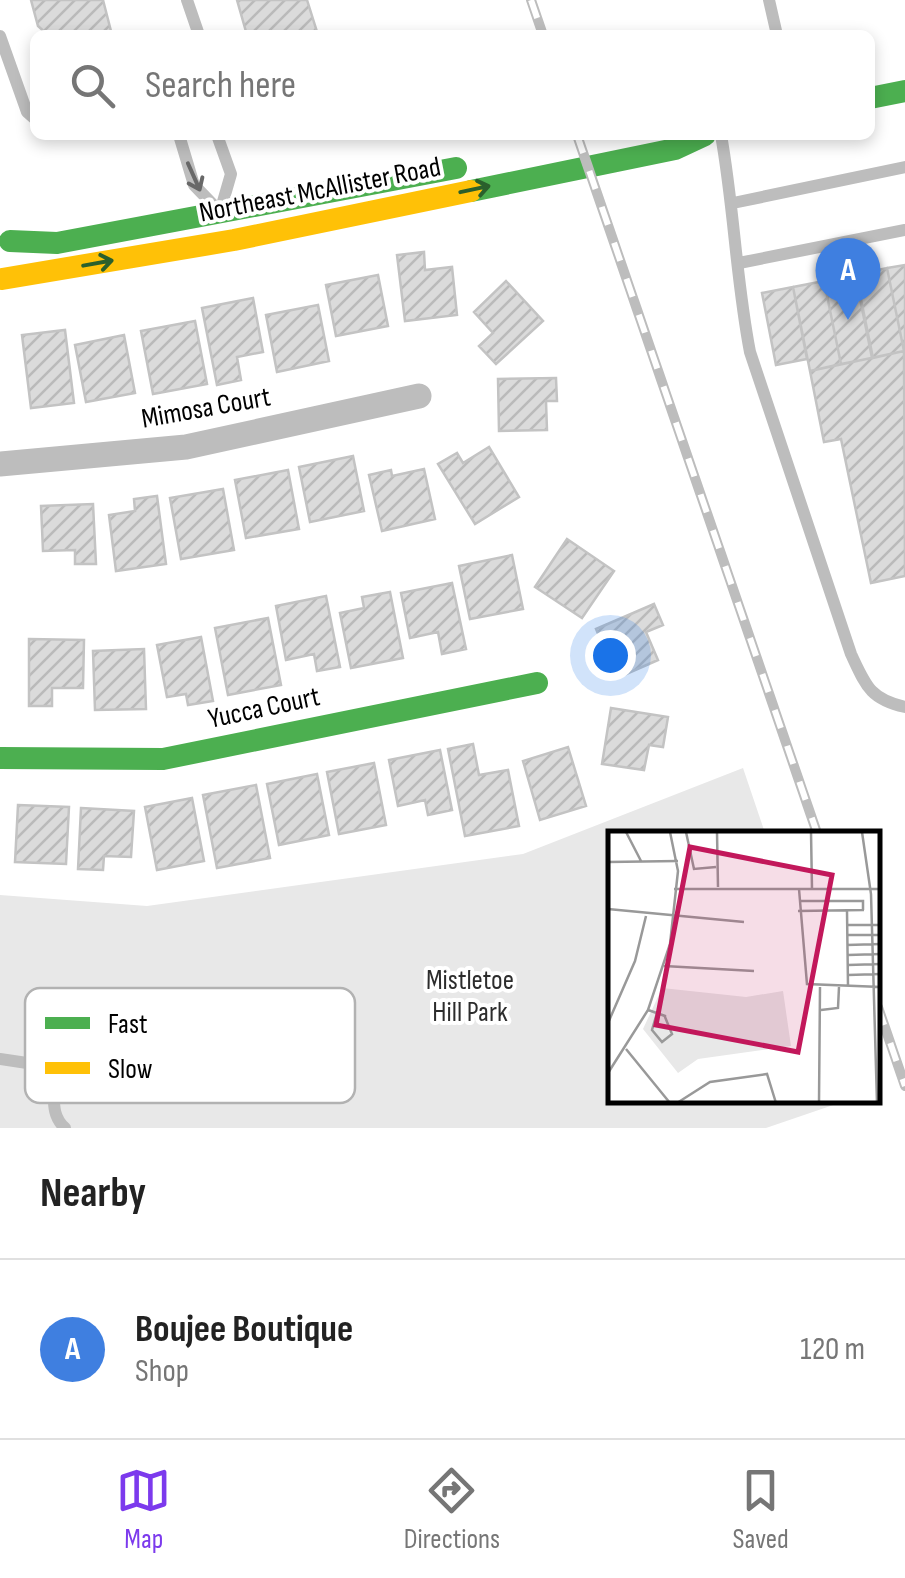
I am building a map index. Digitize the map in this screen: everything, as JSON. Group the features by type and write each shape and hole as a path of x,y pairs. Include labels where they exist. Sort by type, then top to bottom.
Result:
{"street":[{"path":"875,97 905,90"},
{"name":"Northeast McAllister Road","path":"1,280 380,211 675,148 693,140"},
{"name":"Northeast McAllister Road","path":"5,235 48,244 485,162"},
{"path":"1,280 12,261 5,235"},
{"name":"Mimosa Court","path":"0,464 186,446 420,396"},
{"name":"Yucca Court","path":"0,758 163,759 537,683"}],"lane":[{"path":"188,0 197,30"},
{"path":"769,0 777,30"},
{"path":"0,36 30,115"},
{"path":"181,140 194,185 220,212 231,174 219,140"},
{"path":"722,140 733,202 740,300 750,352 851,654 865,684 880,701 905,707"},
{"path":"733,202 905,168"},
{"path":"739,263 905,230"},
{"path":"0,1059 25,1063"},
{"path":"53,1103 53,1113 65,1128"}],"green space":[{"name":"Mistletoe Hill Park","path":"743,768 764,831 608,831 608,1103 839,1103 766,1128 0,1128 0,895 147,906 523,854"}],"building":[{"path":"31,0 103,0 111,30 42,30"},
{"path":"237,0 307,0 316,30 246,30"},
{"path":"424,252 425,270 452,267 457,315 405,321 397,255"},
{"path":"905,265 905,351 904,351 887,268"},
{"path":"887,268 904,351 873,358 856,275"},
{"path":"855,274 872,358 841,364 824,281"},
{"path":"378,275 388,326 336,336 326,285"},
{"path":"506,281 543,321 496,364 479,346 493,333 474,312"},
{"path":"824,281 841,364 810,371 793,287"},
{"path":"793,287 807,359 776,365 762,293"},
{"path":"253,298 263,352 237,357 241,380 217,385 202,308"},
{"path":"318,305 329,361 277,372 266,315"},
{"path":"195,321 207,384 153,394 141,331"},
{"path":"65,330 74,403 31,408 22,335"},
{"path":"124,335 135,393 86,402 75,345"},
{"path":"904,351 905,576 871,583 841,439 824,442 810,371"},
{"path":"556,378 557,401 546,401 547,430 499,431 498,379"},
{"path":"489,447 519,497 475,524 438,464 457,453 463,463"},
{"path":"353,456 364,511 310,522 299,467"},
{"path":"424,469 435,519 382,531 369,475 391,470 392,476"},
{"path":"288,470 299,529 246,538 235,480"},
{"path":"223,489 234,550 181,559 170,498"},
{"path":"157,496 166,564 116,571 109,515 135,511 134,499"},
{"path":"93,504 96,564 75,564 75,550 43,551 41,506"},
{"path":"567,539 614,571 582,618 535,587"},
{"path":"512,555 523,609 470,619 459,566"},
{"path":"452,583 466,649 442,654 438,632 410,638 401,593"},
{"path":"390,592 403,658 351,668 340,613 364,608 362,597"},
{"path":"326,596 340,667 317,671 314,654 286,660 276,606"},
{"path":"654,604 663,625 646,632 658,660 617,678 596,629"},
{"path":"268,618 281,685 228,695 215,628"},
{"path":"201,637 213,701 188,705 186,694 167,697 157,645"},
{"path":"29,639 84,640 83,688 52,688 52,706 29,706"},
{"path":"144,649 146,709 95,710 93,651"},
{"path":"611,708 668,717 663,747 649,745 644,770 602,764"},
{"path":"473,744 479,775 508,770 519,826 465,836 448,749"},
{"path":"568,747 586,806 540,820 523,761"},
{"path":"440,750 452,810 428,815 425,800 398,806 389,760"},
{"path":"374,763 386,825 339,834 327,772"},
{"path":"317,774 329,835 279,845 267,784"},
{"path":"256,785 270,858 217,868 203,795"},
{"path":"192,798 204,861 157,870 145,807"},
{"path":"18,805 69,807 66,864 15,862"},
{"path":"81,808 134,811 131,857 104,856 103,870 78,869"}],"railway":[{"path":"531,0 541,30"},
{"path":"579,140 816,831"},
{"path":"880,1013 905,1086"}],"traffic: fast":[{"path":"875,97 905,91"},
{"path":"471,191 675,149 694,140"},
{"path":"10,241 57,243 456,168"},
{"path":"0,758 163,759 537,683"}],"traffic: slow":[{"path":"2,279 234,240 471,191"}],"place":[{"name":"Boujee Boutique","path":"848,320"}]}
